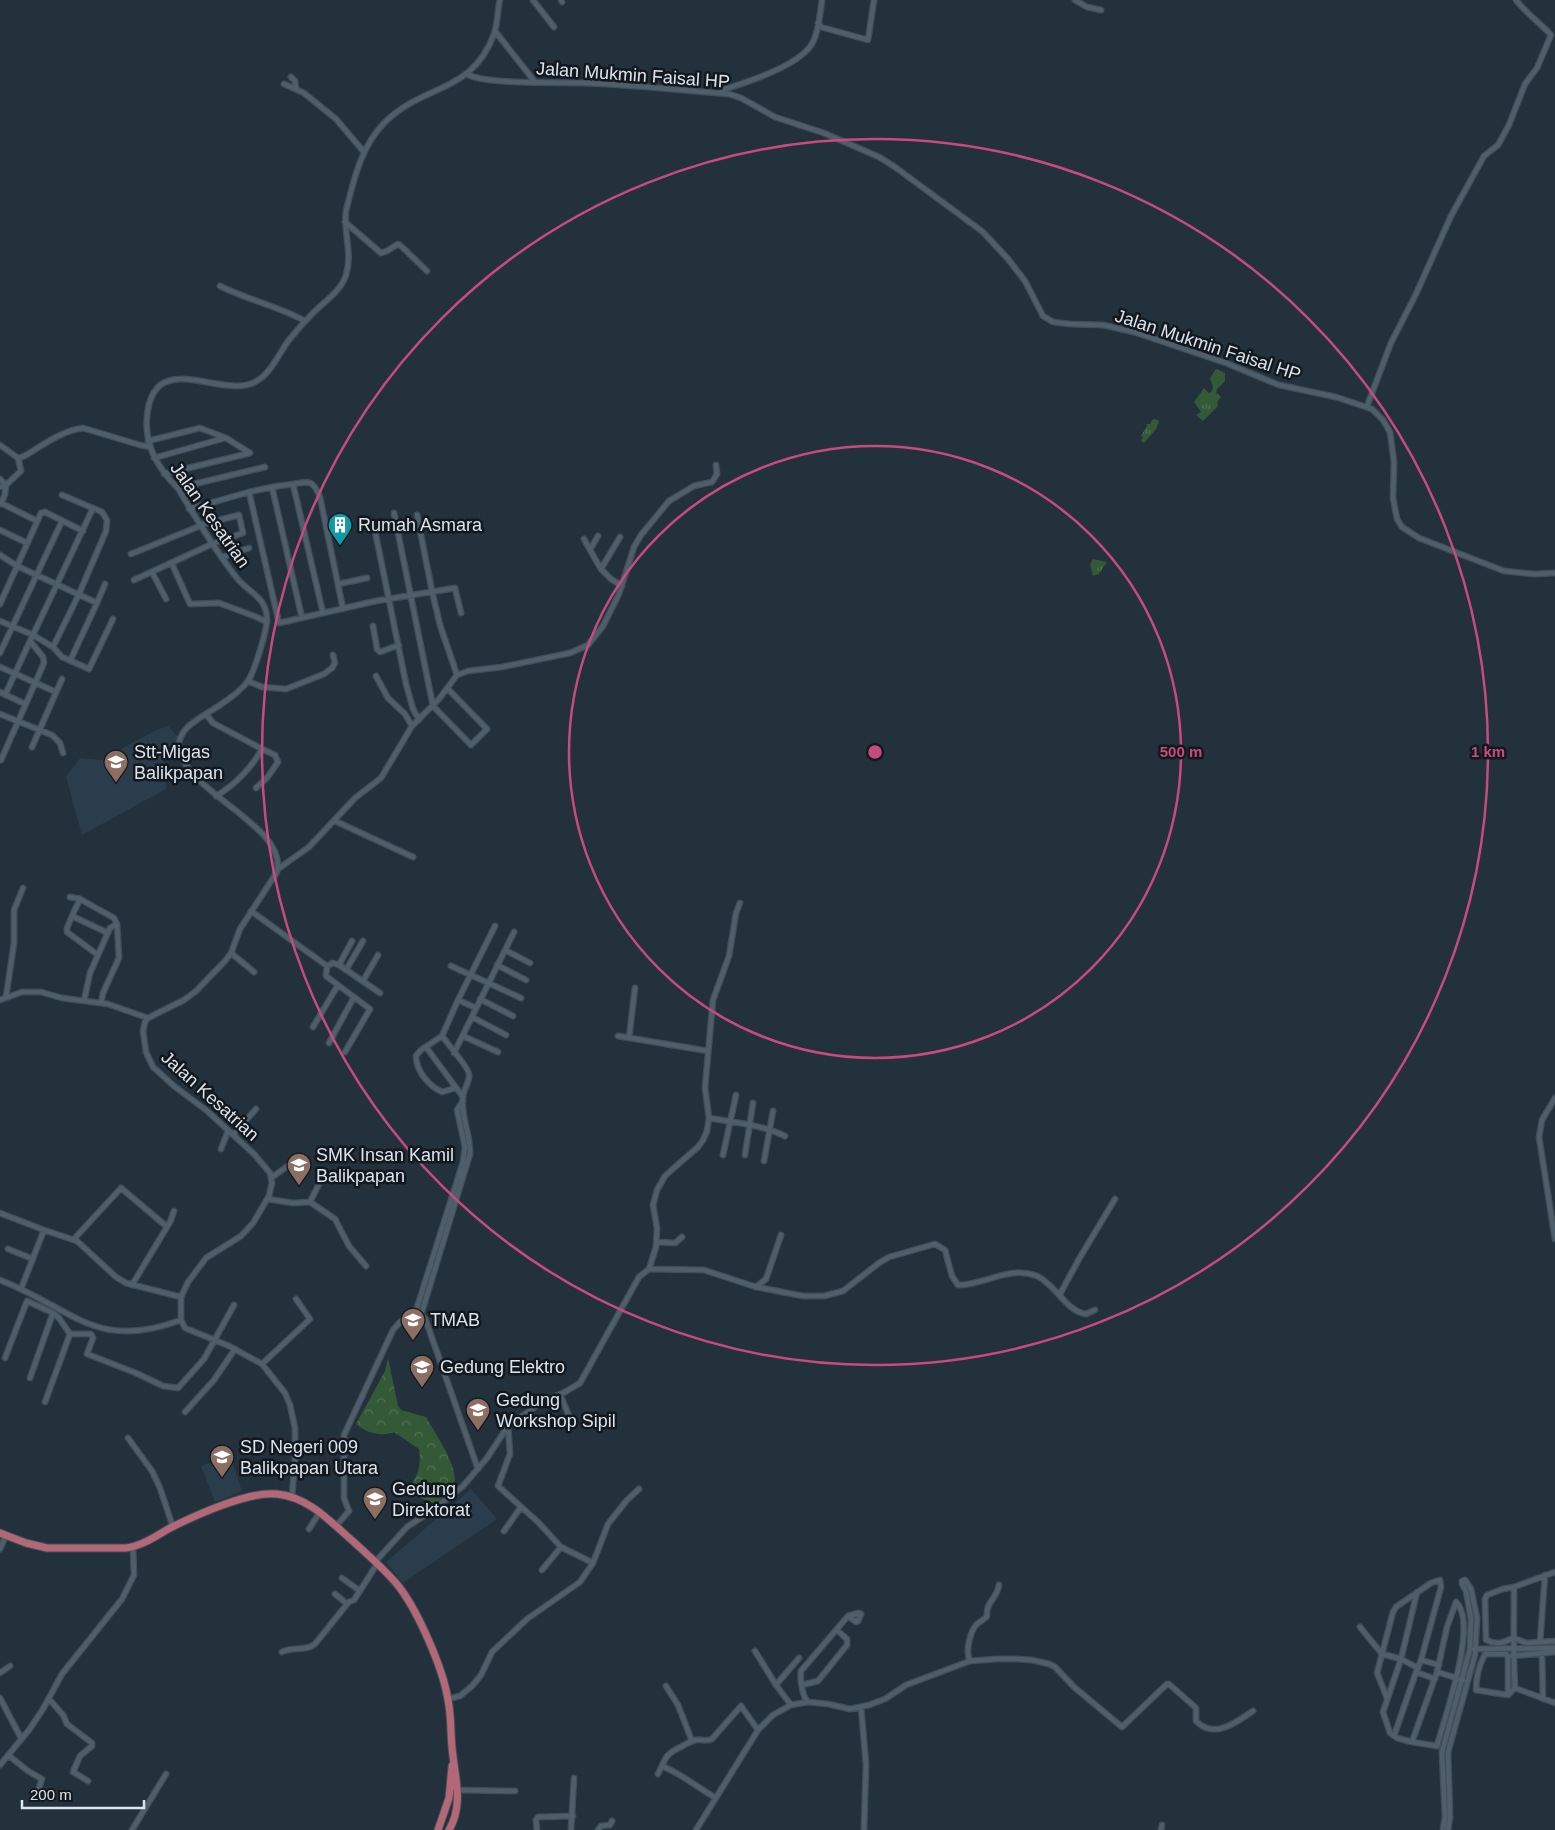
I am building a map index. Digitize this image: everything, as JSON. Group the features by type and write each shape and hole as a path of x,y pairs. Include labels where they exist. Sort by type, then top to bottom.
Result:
{"highway":[{"path":"3,1534 38,1547 56,1549 133,1547 173,1527 248,1496 275,1494 292,1497 311,1505 376,1563 403,1592 435,1657 445,1684 448,1699 452,1755 458,1790 456,1814 450,1830"},
{"path":"438,1830 449,1798 452,1755"}],"street":[{"name":"Jalan Kesatrian","path":"267,622 267,615 257,594 240,581 200,526 178,488 164,474 154,458 148,441 149,405 154,393 162,384 179,379 244,386 257,381 267,373 304,321 338,290 346,275 348,256 346,211 354,179 364,152 379,129 391,117 410,104 456,82 467,74 484,56 495,32 500,0"},
{"path":"533,0 554,27"},
{"path":"720,93 725,89 779,70 802,54 812,43 822,0"},
{"path":"818,23 821,27 868,40 874,0"},
{"path":"1074,0 1101,10"},
{"path":"1367,406 1391,343 1416,294 1451,216 1484,156 1498,145 1509,125 1524,84 1537,68 1551,35 1516,0"},
{"path":"495,32 535,82"},
{"name":"Jalan Mukmin Faisal HP","path":"467,74 475,78 484,79 583,83 720,93 737,96 775,117 824,133 879,157 983,232 1025,281 1043,316 1052,322 1103,325 1134,332 1226,363 1279,385 1336,397 1367,406 1377,413 1390,432 1394,462 1393,498 1397,519 1402,527 1419,538 1504,571 1534,574 1555,573"},
{"path":"290,77 296,81 296,88"},
{"path":"284,84 304,93 339,121 364,152"},
{"path":"346,222 381,253 400,245 427,270"},
{"path":"220,286 246,298 282,310 304,321"},
{"path":"18,458 24,457 52,439 73,429 82,428 140,445 150,446"},
{"path":"148,441 200,428 226,438 250,453 164,474"},
{"path":"154,458 226,438"},
{"path":"0,445 18,458 20,466 20,474 6,485 0,486"},
{"path":"0,1000 32,990 62,998 100,1002 126,1009 148,1018 188,997 219,968 231,953 240,929 278,869 309,847 355,798 384,774 412,726 433,706 457,675 468,670 502,667 570,653 584,648 595,638 603,626 622,586 634,547 641,535 669,501 694,486 712,482 717,474 716,465"},
{"path":"178,488 264,467"},
{"path":"0,479 6,485"},
{"path":"189,509 272,487 308,482 314,484 320,497 343,608"},
{"path":"293,484 323,614"},
{"path":"6,485 5,494 0,504 37,521"},
{"path":"272,487 302,618"},
{"path":"249,492 279,623 390,598 455,588 461,613"},
{"path":"52,647 103,540 107,524 102,512 62,495"},
{"path":"5,695 93,508"},
{"path":"0,604 42,512 82,531"},
{"path":"394,512 433,706 470,744 487,729 447,688"},
{"path":"131,554 200,526 239,515 243,533 212,544 134,580"},
{"path":"417,515 440,625 457,675"},
{"path":"0,654 62,521"},
{"path":"374,526 409,697 419,720"},
{"path":"0,530 27,543"},
{"path":"590,550 598,536"},
{"path":"601,569 620,537"},
{"path":"584,539 601,569 622,586"},
{"path":"223,557 249,548"},
{"path":"2,557 96,603"},
{"path":"172,564 190,604 219,603 267,622 253,672 248,681 228,700 194,721 184,732 179,742 179,749 188,768 216,796 245,817 264,837 276,852 279,860 278,869"},
{"path":"152,572 166,599"},
{"path":"338,584 367,578"},
{"path":"70,661 105,584"},
{"path":"0,621 33,635 52,647 60,656 85,669 90,669 113,619"},
{"path":"372,626 377,649 380,652 399,645"},
{"path":"1,760 44,660 44,657 30,641"},
{"path":"248,681 262,687 286,689 329,670 335,663 333,655"},
{"path":"0,667 56,692"},
{"path":"376,676 388,698 405,714 412,726"},
{"path":"32,747 62,679"},
{"path":"0,692 26,704"},
{"path":"0,714 55,737 60,743 63,753"},
{"path":"206,714 213,723 275,755 278,762 267,778 256,788"},
{"path":"216,796 226,790 244,772 262,749"},
{"path":"335,821 413,857"},
{"path":"6,997 14,943 14,910 23,888"},
{"path":"70,898 80,899 114,918 117,924 119,958 100,1002"},
{"path":"80,899 67,932 98,955"},
{"path":"282,1652 288,1648 309,1648 316,1644 348,1603 354,1600 376,1563 401,1532 454,1495 478,1469 508,1426 542,1402 575,1386 584,1378 639,1276 649,1269 655,1254 658,1228 653,1206 658,1190 674,1166 703,1140 709,1118 705,1088 713,1000 729,956 736,913 740,903"},
{"path":"251,911 327,966"},
{"path":"72,916 108,933"},
{"path":"84,1001 90,973 112,925 117,924"},
{"path":"455,1088 445,1092 438,1090 422,1074 417,1065 416,1056 442,1036 495,926"},
{"path":"454,1053 514,932"},
{"path":"339,965 352,941"},
{"path":"346,970 364,941"},
{"path":"505,950 530,963"},
{"path":"231,953 254,972"},
{"path":"363,981 378,955"},
{"path":"327,966 333,963 339,965 380,993"},
{"path":"498,965 526,980"},
{"path":"327,966 326,976 370,1008 345,1052"},
{"path":"452,966 521,998"},
{"path":"313,1027 338,985"},
{"path":"629,1038 635,988"},
{"path":"329,1043 354,997"},
{"path":"480,999 513,1016"},
{"path":"458,1000 476,1008"},
{"path":"472,1017 506,1035"},
{"name":"Jalan Kesatrian","path":"148,1018 144,1025 144,1042 147,1058 153,1067 174,1086 206,1110 261,1160 270,1173 271,1178"},
{"path":"421,1315 470,1154 463,1098 470,1075 442,1036"},
{"path":"463,1036 498,1052"},
{"path":"618,1036 708,1051"},
{"path":"426,1047 463,1098"},
{"path":"723,1155 736,1095"},
{"path":"414,1317 463,1162 465,1147 457,1110 463,1098"},
{"path":"1555,1098 1542,1120 1539,1136 1555,1239"},
{"path":"745,1155 753,1103"},
{"path":"233,1135 256,1109"},
{"path":"764,1161 773,1110"},
{"path":"709,1118 750,1125 785,1136"},
{"path":"222,1149 228,1131"},
{"path":"290,1165 271,1178 268,1199 257,1218 246,1231 200,1264 180,1297 180,1320 185,1328 216,1340 262,1364 285,1393 294,1418 296,1445 292,1497"},
{"path":"310,1202 325,1172"},
{"path":"74,1239 121,1188 166,1226"},
{"path":"268,1199 294,1203 310,1202 335,1219 350,1246 366,1266"},
{"path":"1060,1294 1079,1258 1115,1199"},
{"path":"132,1285 174,1211"},
{"path":"0,1213 74,1239 89,1250 116,1277 132,1285 180,1297"},
{"path":"21,1288 44,1230"},
{"path":"756,1287 766,1279 781,1235"},
{"path":"657,1242 675,1243 682,1237"},
{"path":"649,1269 704,1270 756,1287 803,1296 834,1294 851,1287 866,1273 889,1257 935,1244 942,1246 952,1276 958,1285 978,1283 1017,1272 1038,1276 1060,1294 1072,1307 1082,1313 1086,1314 1095,1310"},
{"path":"8,1249 33,1259"},
{"path":"0,1280 21,1288 86,1324 116,1331 146,1331 180,1320"},
{"path":"262,1364 310,1318 296,1299"},
{"path":"5,1358 27,1301 53,1313 59,1318 70,1334"},
{"path":"70,1334 91,1334 93,1338 87,1354 136,1373 162,1386 178,1388 202,1361 216,1340 234,1305"},
{"path":"30,1378 53,1313"},
{"path":"336,1526 349,1512 344,1498 343,1479 343,1442 347,1426 395,1326 401,1321 421,1315"},
{"path":"421,1315 425,1318 478,1469"},
{"path":"45,1402 70,1334"},
{"path":"185,1412 214,1380 234,1349"},
{"path":"560,1394 569,1416 566,1421"},
{"path":"508,1426 510,1454 498,1486 538,1522 561,1547 593,1563"},
{"path":"128,1438 152,1471 160,1488 173,1527"},
{"path":"448,1699 464,1694 481,1676 490,1655 497,1646 542,1607 580,1582 593,1563 608,1524 627,1500 639,1489"},
{"path":"504,1531 521,1506"},
{"path":"309,1529 320,1512"},
{"path":"0,1549 3,1534"},
{"path":"2,1763 38,1716 62,1674 122,1600 134,1575 133,1547"},
{"path":"542,1570 561,1547"},
{"path":"1555,1572 1487,1595 1485,1599 1486,1640 1502,1644 1513,1638 1527,1643 1555,1641"},
{"path":"1540,1642 1545,1576"},
{"path":"342,1578 360,1591"},
{"path":"1387,1699 1376,1673 1391,1618 1396,1607 1437,1580 1441,1583 1421,1660 1394,1736"},
{"path":"1443,1830 1445,1817 1442,1752 1462,1679 1473,1649 1471,1619 1466,1591 1462,1584 1464,1580 1472,1589 1477,1618 1473,1649 1468,1681 1448,1752 1450,1817 1448,1830"},
{"path":"970,1661 968,1653 974,1630 987,1616 987,1607 997,1594 999,1585"},
{"path":"1508,1695 1515,1688 1513,1649 1514,1587"},
{"path":"1412,1742 1435,1679 1446,1627 1456,1602 1459,1604 1464,1627 1462,1655 1436,1746 1412,1742 1394,1736 1390,1733 1383,1715 1401,1659 1417,1592"},
{"path":"335,1594 348,1603"},
{"path":"808,1702 804,1698 801,1671 848,1616"},
{"path":"1360,1627 1382,1654 1401,1659 1435,1679"},
{"path":"802,1685 818,1681 847,1646 847,1639 837,1630"},
{"path":"1473,1649 1555,1648"},
{"path":"755,1651 791,1705"},
{"path":"1508,1657 1555,1652"},
{"path":"1542,1653 1543,1699"},
{"path":"1508,1657 1506,1654 1485,1654 1480,1663 1476,1681 1476,1690 1508,1695"},
{"path":"1508,1657 1508,1695"},
{"path":"776,1685 799,1658"},
{"path":"696,1830 758,1730 773,1715 791,1705 808,1702 850,1708 861,1707 884,1699 906,1685 970,1661 996,1658 1032,1660 1049,1664 1055,1667 1122,1728 1166,1684 1169,1684 1196,1708 1196,1721 1206,1728 1220,1730 1253,1711"},
{"path":"1421,1660 1439,1665"},
{"path":"0,1673 10,1666"},
{"path":"1437,1672 1468,1681"},
{"path":"666,1686 678,1705 692,1741"},
{"path":"1515,1688 1555,1703"},
{"path":"0,1698 22,1738"},
{"path":"49,1699 63,1715 67,1724 92,1742 92,1746 80,1756 73,1772 88,1780"},
{"path":"658,1774 671,1750 692,1741 708,1741 712,1739 741,1706 758,1730"},
{"path":"861,1707 866,1764 864,1830"},
{"path":"8,1754 28,1771 42,1779 38,1791"},
{"path":"0,1755 2,1763"},
{"path":"662,1766 683,1776 701,1790 716,1798"},
{"path":"132,1830 166,1774"},
{"path":"571,1830 574,1778"},
{"path":"458,1790 515,1791"},
{"path":"537,1830 536,1820 538,1817 573,1816"},
{"path":"598,1830 602,1826 610,1825 612,1821"}],"shaded area":[{"name":"Stt-Migas Balikpapan","path":"168,726 178,737 176,751 164,758 166,789 82,835 66,777 80,758 101,760 156,730"},
{"name":"SD Negeri 009 Balikpapan Utara","path":"230,1455 242,1491 215,1502 201,1466"},
{"path":"471,1489 497,1519 403,1583 386,1562"}],"green space":[{"path":"1216,369 1225,373 1225,381 1217,389 1216,393 1221,397 1217,402 1218,406 1203,421 1196,415 1201,412 1194,402 1204,388 1209,393 1212,391 1213,387 1210,378"},
{"path":"1155,419 1159,421 1156,429 1144,443 1141,441 1143,437 1141,436 1147,426 1146,424 1150,424"},
{"path":"1093,559 1107,562 1099,574 1093,576 1090,564"},
{"path":"388,1358 398,1406 401,1410 426,1417 452,1465 455,1481 436,1504 405,1492 418,1472 420,1461 419,1449 394,1432 374,1433 356,1424 385,1371"}],"place":[{"name":"Rumah Asmara","path":"340,546"},
{"name":"Stt-Migas Balikpapan","path":"116,783"},
{"name":"SMK Insan Kamil Balikpapan","path":"299,1186"},
{"name":"TMAB","path":"413,1341"},
{"name":"Gedung Elektro","path":"422,1388"},
{"name":"Gedung Workshop Sipil","path":"478,1431"},
{"name":"SD Negeri 009 Balikpapan Utara","path":"222,1478"},
{"name":"Gedung Direktorat","path":"375,1520"}]}
